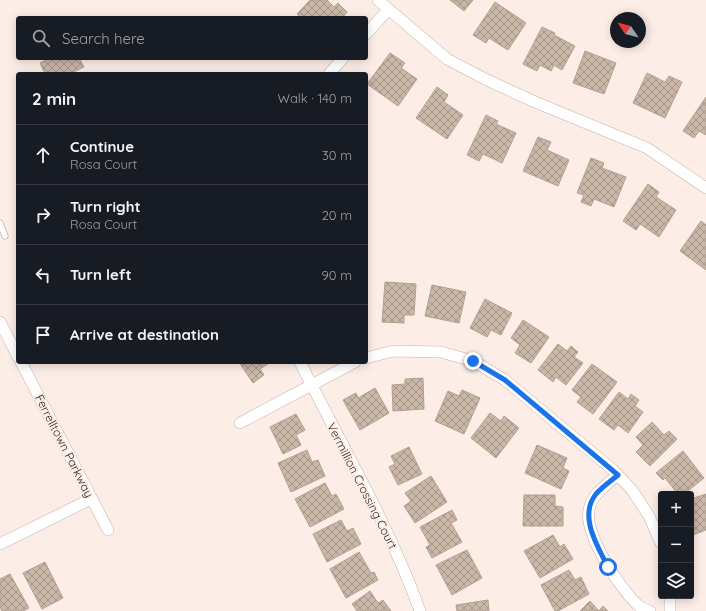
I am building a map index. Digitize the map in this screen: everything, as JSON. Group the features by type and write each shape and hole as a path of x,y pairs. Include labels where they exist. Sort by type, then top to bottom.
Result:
{"street":[{"path":"378,0 447,59 485,79 535,102 647,148 706,188"},
{"path":"368,32 388,10"},
{"path":"330,72 341,60"},
{"path":"0,322 16,353"},
{"path":"368,358 394,351 441,352 473,361 505,380 618,475 632,490 649,516 658,536"},
{"name":"Ferrelltown Parkway","path":"22,364 108,530"},
{"name":"Vermillion Crossing Court","path":"301,364 379,516 410,583 420,611"},
{"path":"240,424 350,364"},
{"path":"618,475 596,494 589,510 590,526 595,541 618,582 638,605 643,609 650,611"},
{"path":"0,544 91,499"},
{"path":"670,599 670,611"}],"lane":[{"path":"0,223 6,236"}],"building":[{"path":"310,0 327,0 334,7 338,3 347,12 344,16 299,16 297,14"},
{"path":"450,0 473,0 464,11"},
{"path":"495,2 526,23 508,50 489,38 486,43 473,35"},
{"path":"542,27 555,33 554,35 575,46 562,70 554,65 551,71 540,65 537,71 523,64"},
{"path":"585,51 616,63 604,94 573,83"},
{"path":"390,53 405,63 401,68 417,79 398,106 368,85"},
{"path":"47,60 80,60 84,67 73,72 44,72 40,63"},
{"path":"647,73 665,82 669,76 682,82 665,118 633,103"},
{"path":"437,87 448,95 444,102 463,115 447,139 416,118"},
{"path":"706,97 706,135 699,131 694,138 683,131"},
{"path":"486,115 498,121 496,124 516,133 502,163 483,154 479,161 467,155"},
{"path":"538,137 551,142 547,150 569,160 558,186 523,171"},
{"path":"591,158 604,163 602,168 626,177 614,207 594,199 591,206 581,202 584,195 577,193"},
{"path":"648,184 659,192 656,197 676,210 659,237 640,224 636,230 623,221"},
{"path":"701,221 706,225 706,270 680,251"},
{"path":"385,282 416,284 414,315 404,315 404,323 382,322"},
{"path":"432,285 466,292 459,323 425,316"},
{"path":"485,299 512,313 501,335 491,330 487,337 470,328"},
{"path":"523,320 549,337 531,363 515,353 520,345 511,338"},
{"path":"558,344 567,351 571,346 578,352 574,357 583,363 566,385 556,377 553,382 538,370"},
{"path":"240,364 268,364 260,369 264,375 253,383"},
{"path":"592,364 617,382 593,414 577,402 581,397 572,390"},
{"path":"423,378 424,409 393,411 392,385 405,384 405,379"},
{"path":"375,388 389,413 360,430 343,400 356,393 358,398"},
{"path":"462,390 480,398 464,434 435,421 448,391 459,396"},
{"path":"619,392 628,399 631,394 639,400 635,406 643,412 628,433 618,425 614,430 599,419"},
{"path":"490,413 501,421 504,416 519,428 496,458 471,438"},
{"path":"296,414 305,430 296,435 301,445 283,454 270,427"},
{"path":"652,422 664,435 669,431 677,439 650,466 636,452 643,445 636,437"},
{"path":"537,445 567,458 563,468 569,471 561,489 525,473"},
{"path":"409,447 422,474 398,485 389,467 395,464 391,456"},
{"path":"307,450 312,462 318,460 325,476 291,492 278,463"},
{"path":"683,451 704,478 688,491 676,491 665,478 663,480 656,473"},
{"path":"431,476 447,502 415,523 404,506 411,501 405,493"},
{"path":"325,483 332,496 336,494 344,509 310,527 295,499"},
{"path":"706,494 706,530 694,535 694,527 694,498"},
{"path":"524,495 555,495 555,506 563,507 563,526 523,526"},
{"path":"452,510 457,520 451,523 462,542 432,558 426,547 430,545 420,527"},
{"path":"341,520 347,531 353,528 361,544 327,562 313,534"},
{"path":"553,535 560,547 564,544 573,559 540,578 524,551"},
{"path":"467,550 482,578 452,595 436,565"},
{"path":"359,552 371,573 374,572 378,580 346,598 330,569"},
{"path":"45,562 63,598 42,609 23,573"},
{"path":"569,570 575,580 581,577 589,594 558,611 555,611 541,585"},
{"path":"10,574 29,608 24,611 2,611 0,607 0,579"},
{"path":"370,591 378,603 383,600 391,611 357,611 352,604"},
{"path":"488,600 489,611 457,611 456,605"},
{"path":"590,601 599,611 580,611"},
{"path":"603,606 608,611 599,611"}],"route":[{"path":"473,361 505,380 618,475 596,494 589,510 590,526 595,541 608,567"}]}
